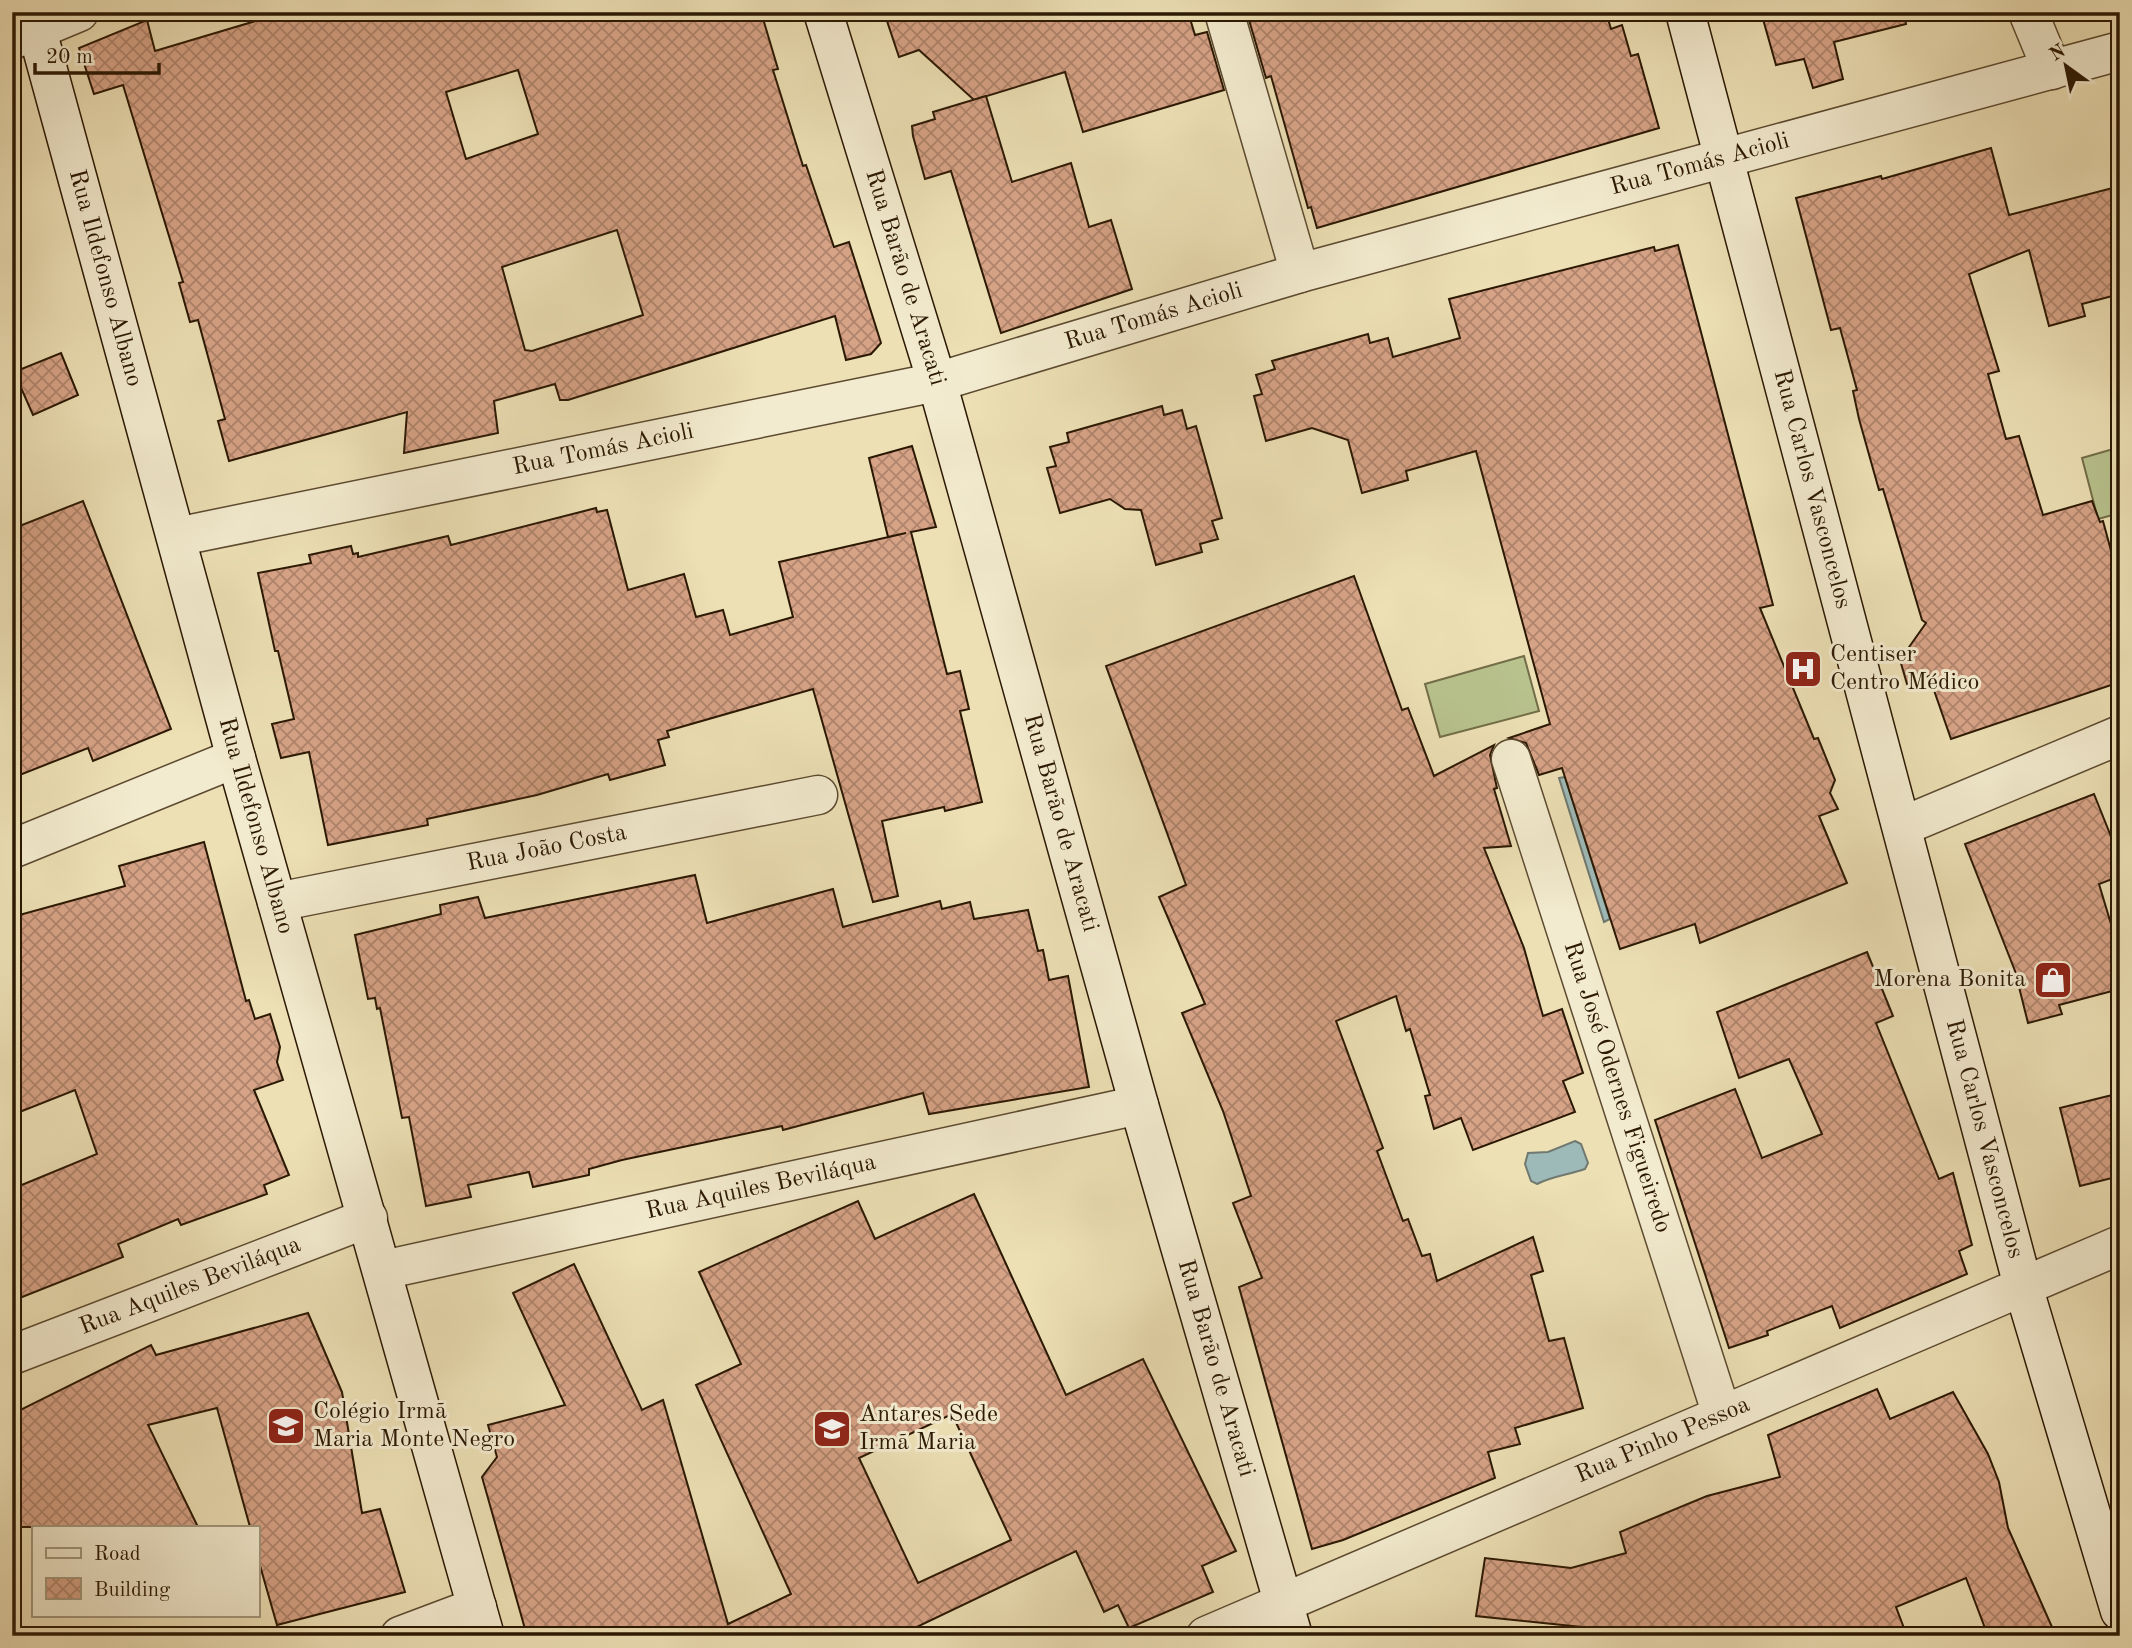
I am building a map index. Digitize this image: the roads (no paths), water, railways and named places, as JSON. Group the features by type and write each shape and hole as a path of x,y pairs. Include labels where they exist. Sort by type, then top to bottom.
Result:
{"street":[{"path":"27,27 79,12"},
{"name":"Rua Barão de Aracati","path":"823,12 937,382 1139,1105 1288,1619"},
{"path":"1224,12 1300,273"},
{"name":"Rua Carlos Vasconcelos","path":"1685,12 2023,1286 2120,1611"},
{"path":"2028,12 2052,70"},
{"name":"Rua Ildefonso Albano","path":"27,27 176,537 276,902 481,1621"},
{"name":"Rua Tomás Acioli","path":"176,537 937,382 1300,273 1723,156 2120,51"},
{"path":"1903,826 2120,736"},
{"path":"12,849 236,758"},
{"name":"Rua José Odernes Figueiredo","path":"1511,759 1721,1415"},
{"name":"Rua João Costa","path":"276,902 818,795"},
{"name":"Rua Aquiles Beviláqua","path":"383,1270 1139,1105"},
{"name":"Rua Aquiles Beviláqua","path":"12,1355 368,1218"},
{"name":"Rua Pinho Pessoa","path":"1206,1636 1288,1619 1721,1415 2120,1245"},
{"path":"400,1636 481,1621"}],"water":[{"path":"1565,777 1610,919 1604,922 1559,778"},
{"path":"1575,1141 1581,1144 1588,1163 1585,1169 1537,1184 1531,1181 1525,1164 1528,1153 1548,1152"}],"place":[{"name":"Centiser Centro Médico","path":"1803,669"},
{"name":"Morena Bonita","path":"2053,980"},
{"name":"Colégio Irmã Maria Monte Negro","path":"286,1426"},
{"name":"Antares Sede Irmã Maria","path":"832,1429"}]}
